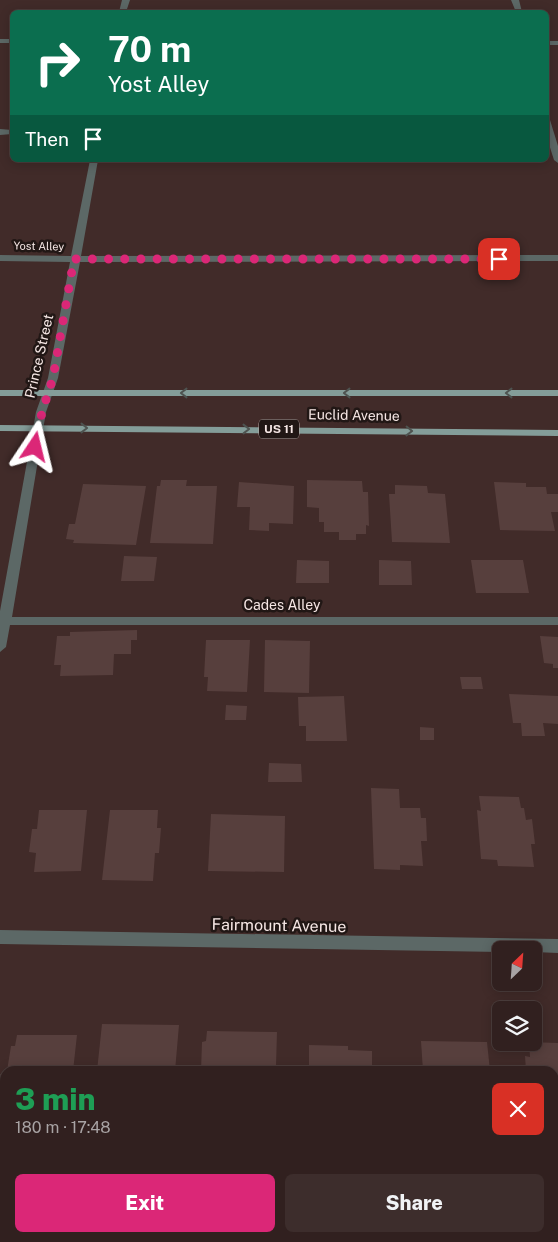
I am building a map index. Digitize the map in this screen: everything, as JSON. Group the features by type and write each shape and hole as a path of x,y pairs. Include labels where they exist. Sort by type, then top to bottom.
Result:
{"main road":[{"name":"Euclid Avenue","path":"0,392 558,393"},
{"name":"Euclid Avenue","path":"0,428 558,433"}],"street":[{"path":"552,135 558,160"},
{"name":"Prince Street","path":"0,647 38,428 53,378 94,162"},
{"name":"Yost Alley","path":"0,258 558,258"},
{"name":"Cades Alley","path":"5,621 558,621"},
{"name":"Fairmount Avenue","path":"0,937 558,946"}],"building":[{"path":"161,480 187,480 186,486 217,486 213,544 150,543 157,486 160,486"},
{"path":"307,480 362,481 363,492 368,492 369,526 366,525 366,534 356,534 356,540 339,540 339,532 324,532 324,522 319,522 319,508 307,507"},
{"path":"239,482 294,486 293,524 269,523 269,531 249,530 250,507 237,507"},
{"path":"494,482 526,483 526,487 546,487 547,494 558,494 558,512 551,512 555,531 500,530"},
{"path":"83,484 146,486 136,545 73,543 74,540 66,539 69,524 75,524"},
{"path":"395,485 427,486 428,493 445,494 450,543 392,542 389,494 395,494"},
{"path":"124,556 157,557 154,581 121,581"},
{"path":"297,560 329,561 329,583 296,583"},
{"path":"379,560 411,561 412,585 379,585"},
{"path":"471,560 523,560 529,593 476,593"},
{"path":"137,630 137,640 131,640 131,654 114,654 113,675 60,676 61,665 54,665 57,636 70,636 70,632"},
{"path":"540,636 558,637 558,668 553,668 553,664 544,663"},
{"path":"206,640 250,640 247,692 207,691 208,677 204,677"},
{"path":"265,640 310,641 309,693 264,692"},
{"path":"460,677 481,677 483,689 462,689"},
{"path":"509,694 558,696 558,724 543,723 545,736 522,736 521,723 513,723"},
{"path":"344,696 347,741 306,741 306,726 299,726 298,697"},
{"path":"226,705 247,706 246,720 225,720"},
{"path":"420,727 434,728 434,740 420,740"},
{"path":"269,763 301,764 302,782 268,782"},
{"path":"371,788 399,789 400,808 420,808 421,818 426,818 427,841 421,841 423,866 400,865 400,870 374,869"},
{"path":"479,796 519,797 521,808 524,808 526,820 532,819 535,844 531,844 534,867 498,866 497,860 481,859 477,810 481,811"},
{"path":"39,810 87,810 81,871 34,872 36,853 29,852 32,829 37,829"},
{"path":"110,810 158,810 157,828 161,828 159,853 155,853 153,881 102,880"},
{"path":"211,814 285,816 284,872 208,871"},
{"path":"102,1024 179,1025 175,1066 98,1066"},
{"path":"207,1031 277,1032 276,1066 201,1066 202,1042 206,1041"},
{"path":"17,1035 77,1035 74,1066 8,1066 11,1046 15,1046"},
{"path":"421,1041 487,1042 489,1066 423,1066"},
{"path":"542,1042 558,1043 558,1066 526,1066 525,1056 530,1057 530,1051 542,1051"},
{"path":"309,1045 348,1046 348,1050 372,1051 372,1066 309,1066"}],"route":[{"path":"35,447 42,412 53,378 74,259 499,259"}]}
